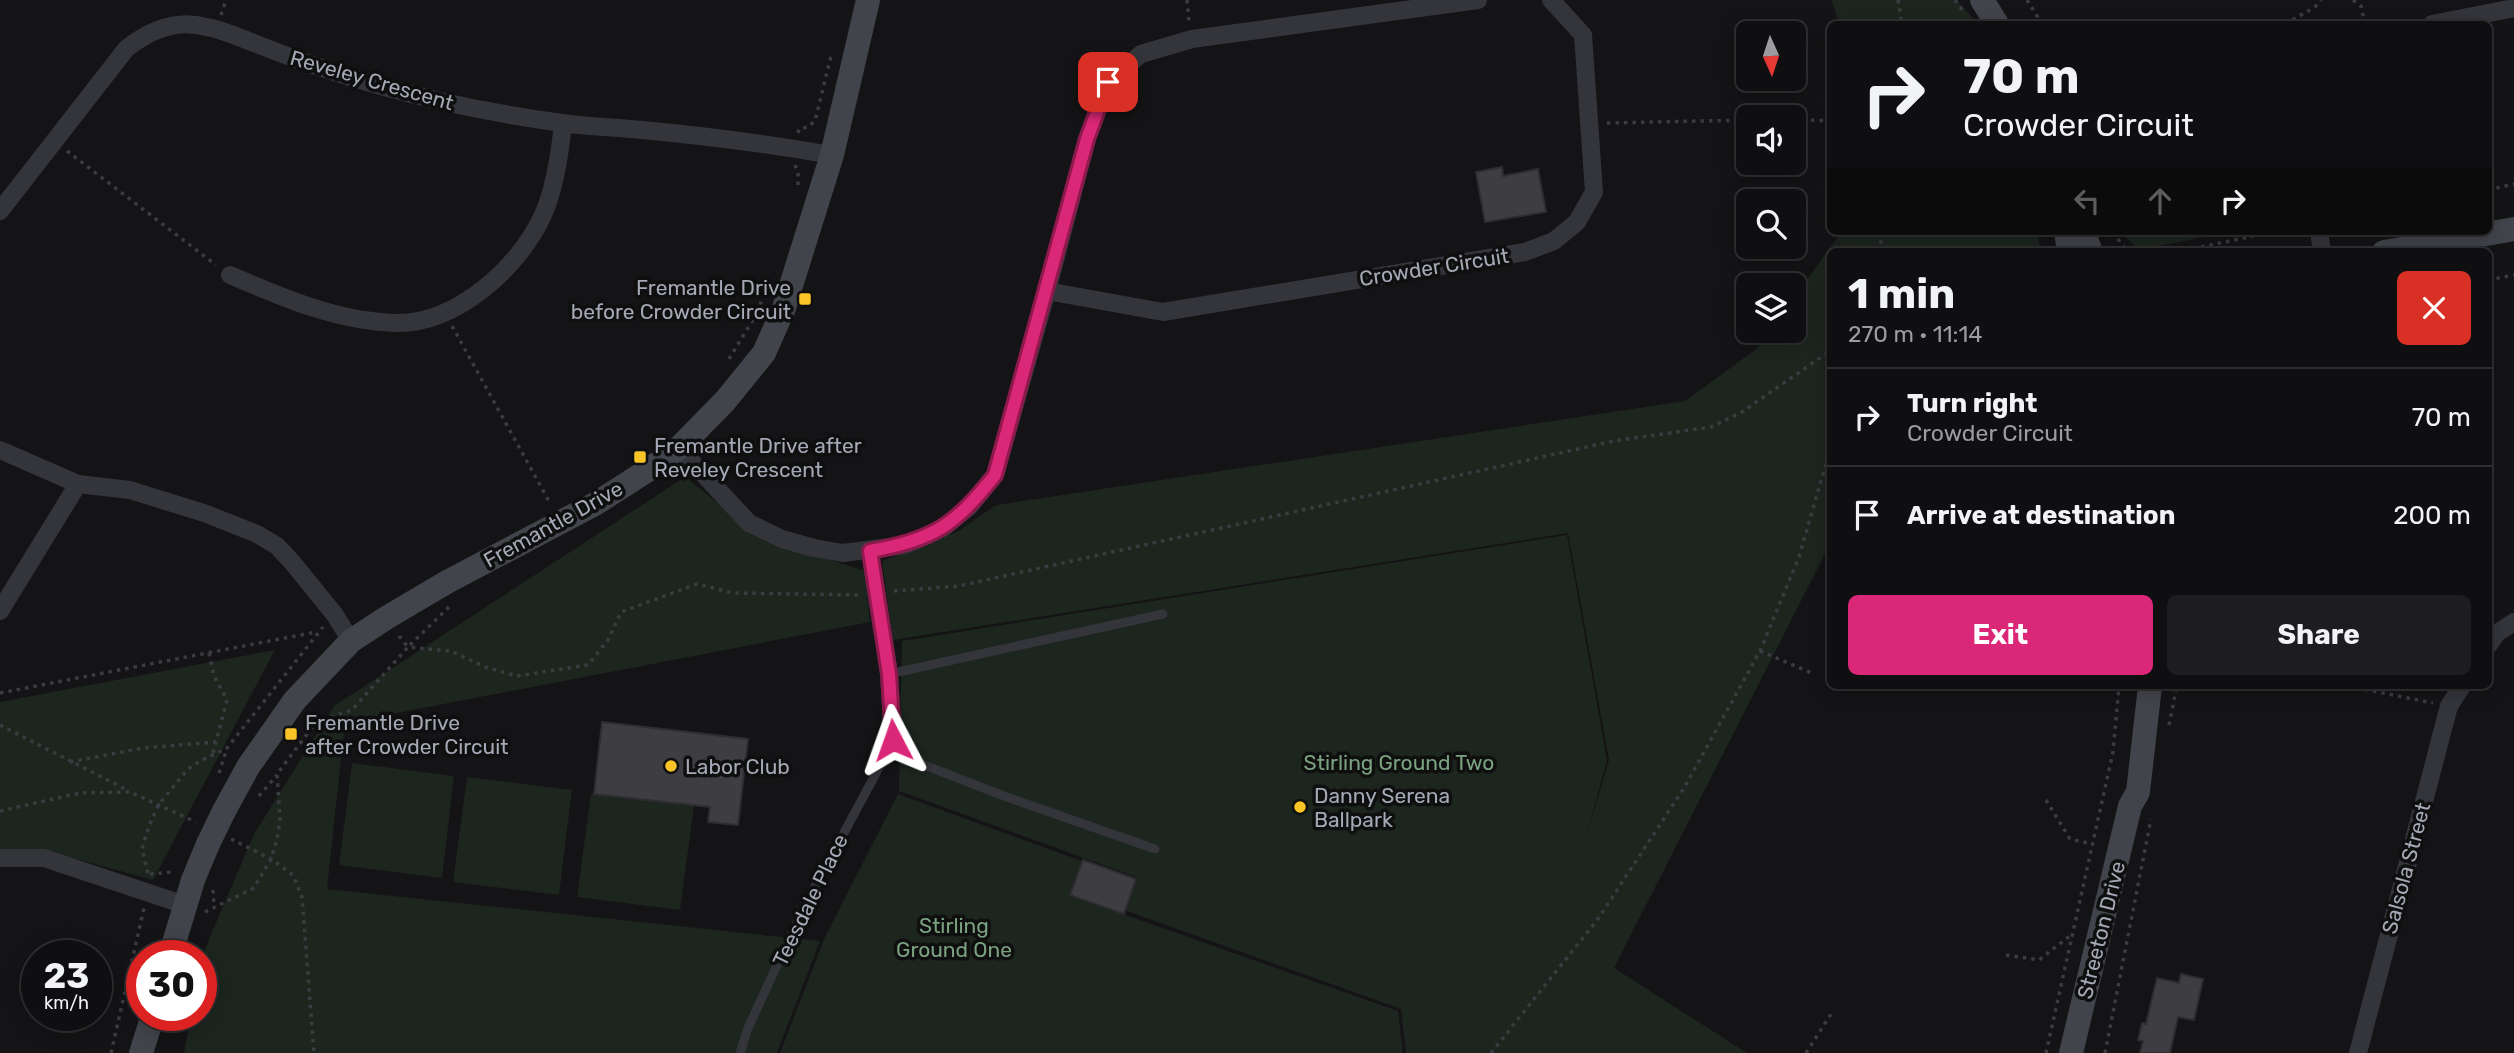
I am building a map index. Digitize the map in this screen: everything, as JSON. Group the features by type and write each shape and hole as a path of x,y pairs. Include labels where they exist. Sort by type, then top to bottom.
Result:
{"street":[{"name":"Fremantle Drive","path":"178,940 194,909 208,844 248,767 295,700 351,641 447,582 594,503 679,448 725,401 764,352 784,308 832,155 868,0"},
{"path":"679,448 750,523 782,539 843,553 905,545 943,528 969,507 995,475 1087,139 1108,82 1141,54 1192,39 1478,0"},
{"name":"Crowder Circuit","path":"1047,291 1163,312 1525,252 1554,241 1577,222 1594,192 1583,35 1551,0"},
{"path":"1982,0 1995,21"},
{"path":"2447,21 2514,8"},
{"name":"Reveley Crescent","path":"0,211 126,50 146,34 166,26 185,24 217,28 302,62 430,100 564,123 793,148 832,155"},
{"path":"230,275 301,306 358,318 400,323 445,313 479,294 518,255 543,216 559,160 564,123"},
{"path":"2492,233 2514,229"},
{"path":"2407,248 2480,235"},
{"path":"0,450 78,484 130,490 257,534 277,546 292,562 335,615 351,641"},
{"path":"0,611 78,484"},
{"name":"Teesdale Place","path":"870,551 889,674 893,740 888,751"},
{"path":"2492,634 2514,622"},
{"name":"Streeton Drive","path":"2136,689 2127,791 2141,807"},
{"name":"Streeton Drive","path":"2071,1053 2141,807 2138,792 2150,689"},
{"name":"Salsola Street","path":"2358,1053 2449,706 2460,689"},
{"path":"0,858 44,858 148,883 194,909"},
{"path":"141,1053 148,1031"}],"lane":[{"path":"889,674 1163,614"},
{"path":"888,751 1004,796 1155,849"},
{"name":"Teesdale Place","path":"740,1053 748,1028 804,907 888,751"}],"path":[{"path":"1898,0 1902,21"},
{"path":"2027,0 2040,21"},
{"path":"2290,21 2315,7 2321,0"},
{"path":"2353,0 2361,6 2364,21"},
{"path":"797,192 798,174 789,158 799,128 806,128 815,121 832,54"},
{"path":"1806,119 1827,120"},
{"path":"1591,124 1736,120"},
{"path":"54,141 230,275"},
{"path":"2492,189 2514,184"},
{"path":"2195,248 2259,235"},
{"path":"2492,279 2514,275"},
{"path":"728,361 758,312 770,276"},
{"path":"445,313 551,505 561,500"},
{"path":"194,909 214,905 254,888 271,859 278,840 280,819 277,774 317,721 352,710 408,648 451,651 485,667 517,676 588,665 608,640 621,612 697,584 733,593 853,596 959,586 1615,441 1712,427 1742,412 1827,353"},
{"path":"1491,1053 1598,919 1684,789 1760,651 1799,556 1827,460"},
{"path":"0,694 318,632 227,748 188,769 159,804 142,849 148,883 111,1053"},
{"path":"1760,651 1814,674"},
{"path":"209,653 214,676 227,701 212,755"},
{"path":"2046,1053 2112,752 2119,689"},
{"path":"2169,727 2175,689"},
{"path":"2363,689 2449,706"},
{"path":"0,725 130,792"},
{"path":"70,762 143,748 216,743"},
{"path":"2046,800 2070,839 2092,844"},
{"path":"2105,1053 2141,807"},
{"path":"148,883 174,872"},
{"path":"2006,955 2039,960 2072,934"},
{"path":"1806,1053 1831,1014"}],"green space":[{"path":"1831,0 1957,0 1975,21 1839,21"},
{"path":"1838,235 2038,235 2040,248 1830,248"},
{"path":"2215,235 2149,248 2137,248 2124,236"},
{"name":"Stirling Ground Two","path":"1827,252 1827,550 1614,968 1747,1053 1406,1053 1401,1009 1124,910 1136,877 899,791 902,641 1567,535 1607,760 1586,837 1609,760 1568,533 893,640 882,561 957,532 996,505 1685,401 1755,350 1760,343 1806,343 1806,281"},
{"path":"685,477 761,537 865,571 870,622 345,723 327,889 820,941 777,1053 184,1053 188,1031 217,1031 217,940 209,940 254,834 334,706"},
{"path":"275,650 153,880 73,858 31,853 0,858 0,702"},
{"path":"352,763 454,776 442,878 339,865"},
{"path":"467,777 572,790 559,895 453,882"},
{"path":"591,793 694,806 680,910 577,897"},
{"name":"Stirling Ground One","path":"898,794 1082,861 1069,895 1398,1011 1403,1053 780,1053 825,937"}],"building":[{"path":"1502,167 1503,176 1538,169 1546,212 1485,222 1476,172"},
{"name":"Labor Club","path":"602,722 748,739 738,825 708,822 710,807 594,794"},
{"path":"1083,860 1136,879 1124,914 1070,895"},
{"path":"2181,974 2203,979 2194,1020 2178,1017 2170,1053 2140,1053 2143,1041 2138,1040 2142,1023 2146,1024 2157,978 2179,983"}],"place":[{"name":"Fremantle Drive before Crowder Circuit","path":"805,299"},
{"name":"Fremantle Drive after Reveley Crescent","path":"640,457"},
{"name":"Fremantle Drive after Crowder Circuit","path":"291,734"},
{"name":"Labor Club","path":"671,766"},
{"name":"Danny Serena Ballpark","path":"1300,807"}],"route":[{"path":"893,740 889,674 870,551 905,545 943,528 969,507 995,475 1087,139 1108,82"}]}
